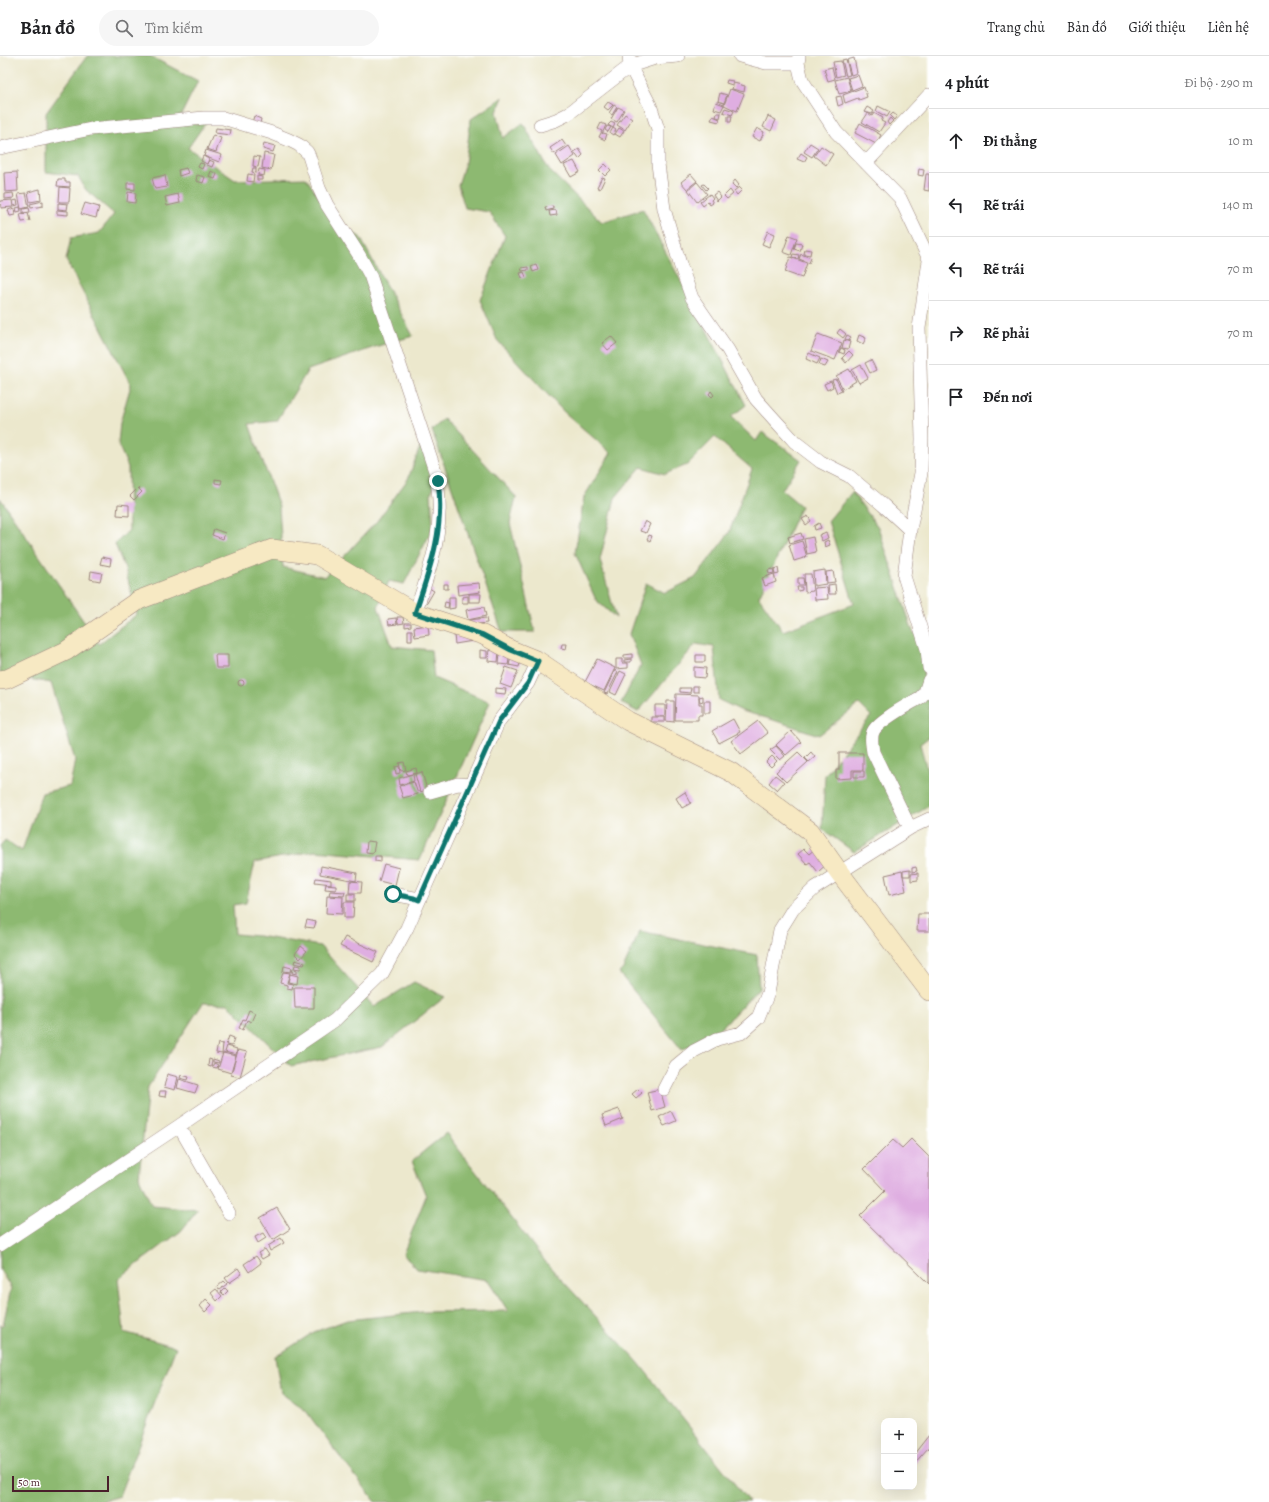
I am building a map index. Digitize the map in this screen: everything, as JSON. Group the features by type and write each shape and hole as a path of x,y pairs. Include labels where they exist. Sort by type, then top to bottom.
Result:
{"street":[{"path":"540,125 568,114 630,61 678,56"},
{"path":"740,56 766,63 798,60 802,80 836,132 900,198 929,260 919,328 922,439 921,473 910,530 904,576 927,649 929,668"},
{"path":"630,61 650,105 658,129 658,164 664,209 680,264 692,298 728,350 756,399 795,442 821,462 849,476 884,505 910,530"},
{"path":"866,163 929,95"},
{"path":"0,148 91,129 204,118 223,118 272,133 290,140 304,149 310,156 319,188 327,205 360,255 370,275 435,471 440,504 437,538 432,563 415,613"},
{"path":"0,680 7,679 66,651 139,600 272,549 317,555 415,613 483,635 511,650 538,661 628,721 732,772 810,831 928,988"},
{"path":"0,1245 334,1020 382,974 407,928 499,721 528,683 538,661"},
{"path":"910,828 873,752 873,730 880,723 921,697 929,680"},
{"path":"430,792 458,784 470,785"},
{"path":"664,1089 676,1066 694,1051 717,1039 740,1033 758,1018 768,993 780,930 793,909 815,888 910,828 929,818"},
{"path":"393,894 419,900"},
{"path":"178,1126 229,1213"}],"green space":[{"path":"87,56 150,56 198,81 181,115 206,122 188,148 235,180 306,178 337,224 360,237 413,336 378,346 308,370 277,421 249,424 279,506 283,567 325,577 377,521 408,479 420,447 441,474 431,493 433,528 404,584 389,581 378,607 392,646 431,650 434,678 490,702 420,860 315,851 255,862 246,903 233,905 235,934 258,936 320,946 374,1007 414,982 445,997 382,1047 291,1066 228,1004 203,1003 148,1087 139,1177 152,1206 198,1210 181,1231 118,1279 124,1332 176,1347 119,1496 99,1502 0,1502 0,1325 3,1325 11,1288 0,1270 0,846 5,840 22,851 42,793 70,786 75,760 51,683 0,674 0,498 99,644 137,614 125,569 115,544 129,530 128,467 118,444 120,423 131,385 66,260 71,238 99,233 114,214 86,190 78,176 46,172 46,113"},
{"path":"503,97 497,112 503,138 523,123 549,170 602,222 643,209 746,405 731,417 756,441 762,432 801,460 782,490 801,506 759,597 783,631 854,604 828,521 852,492 878,527 913,632 929,642 929,737 920,744 929,777 929,806 854,852 822,829 825,775 871,716 859,704 819,735 742,711 719,700 714,647 696,644 638,712 621,703 641,665 629,634 646,583 665,593 695,578 729,533 752,469 715,437 687,465 665,474 641,467 615,498 600,560 616,618 596,600 575,553 584,497 611,453 563,411 497,340 480,300 505,236 489,212 465,208 458,185 465,163 471,119"},
{"path":"444,419 516,497 510,523 535,632 502,632 432,430"},
{"path":"640,931 757,955 759,988 720,1029 682,1050 619,973 623,969"},
{"path":"446,1133 548,1265 638,1362 749,1502 376,1502 306,1411 281,1393 275,1357 314,1332 347,1320 422,1312 508,1311 488,1280 417,1269 403,1254 426,1196 412,1161"}],"building":[{"path":"854,58 857,73 851,75 847,60"},
{"path":"846,59 850,75 846,76 842,60"},
{"path":"841,61 844,75 836,77 833,62"},
{"path":"832,67 835,79 828,81 824,69"},
{"path":"858,75 862,86 852,90 848,78"},
{"path":"847,77 851,91 839,94 835,80"},
{"path":"727,80 733,81 732,85 726,83"},
{"path":"734,83 745,86 744,92 732,89"},
{"path":"864,87 867,97 859,100 858,98 845,103 843,95"},
{"path":"730,89 744,94 737,111 724,105"},
{"path":"720,93 727,95 724,103 718,101"},
{"path":"841,96 843,104 838,106 836,97"},
{"path":"608,102 613,105 608,110 604,107"},
{"path":"716,102 724,105 721,111 714,109"},
{"path":"614,105 617,107 612,115 609,113"},
{"path":"878,106 890,112 887,117 876,111"},
{"path":"618,107 624,110 617,122 611,119"},
{"path":"867,107 874,111 872,114 864,112"},
{"path":"725,108 734,111 732,115 723,112"},
{"path":"717,113 721,113 720,118 716,117"},
{"path":"868,113 872,116 874,113 883,118 881,121 885,123 879,132 862,122"},
{"path":"893,113 897,116 894,120 890,116"},
{"path":"625,114 632,119 625,130 617,125"},
{"path":"254,116 261,119 259,128 251,126"},
{"path":"713,116 720,119 719,122 711,120"},
{"path":"728,116 732,116 731,122 728,122"},
{"path":"768,116 776,120 771,131 763,127"},
{"path":"890,118 893,121 889,125 887,122"},
{"path":"611,122 615,124 613,128 608,125"},
{"path":"601,123 606,125 602,134 607,134 605,140 599,137 602,131 598,129"},
{"path":"860,123 881,135 876,144 855,133"},
{"path":"607,126 611,127 608,132 605,130"},
{"path":"216,128 231,130 230,135 215,133"},
{"path":"613,128 616,130 613,135 610,133"},
{"path":"619,128 624,131 620,137 615,134"},
{"path":"757,128 764,132 760,141 752,137"},
{"path":"213,135 221,138 216,152 207,149"},
{"path":"562,140 566,146 554,154 550,148"},
{"path":"264,143 275,146 273,152 263,149"},
{"path":"810,143 818,148 812,157 804,152"},
{"path":"569,146 575,156 562,165 556,155"},
{"path":"821,146 833,154 826,165 814,156"},
{"path":"579,149 583,155 579,159 574,152"},
{"path":"206,150 222,155 219,162 204,156"},
{"path":"264,153 274,155 271,170 262,168"},
{"path":"801,153 807,157 804,162 797,159"},
{"path":"203,156 209,159 207,164 201,161"},
{"path":"254,156 260,157 258,167 253,166"},
{"path":"209,160 214,162 212,167 207,165"},
{"path":"574,161 580,172 571,177 564,165"},
{"path":"200,163 204,164 202,169 198,167"},
{"path":"605,164 611,170 605,176 599,170"},
{"path":"186,168 188,173 179,176 178,170"},
{"path":"253,168 256,168 256,173 252,172"},
{"path":"259,169 265,170 264,176 258,175"},
{"path":"919,169 924,170 923,176 918,175"},
{"path":"211,171 217,174 215,179 209,177"},
{"path":"17,172 18,191 5,192 4,173"},
{"path":"248,174 254,175 253,182 247,181"},
{"path":"691,174 697,181 687,189 681,182"},
{"path":"926,174 929,174 929,191 924,190"},
{"path":"165,175 167,187 155,189 152,178"},
{"path":"197,175 205,177 203,183 196,181"},
{"path":"257,176 262,177 262,180 257,180"},
{"path":"602,177 605,178 600,189 597,187"},
{"path":"58,179 65,179 65,182 70,182 70,187 57,186"},
{"path":"735,180 739,185 736,188 732,184"},
{"path":"697,182 707,194 697,202 688,190"},
{"path":"127,183 135,183 135,190 127,189"},
{"path":"704,184 708,188 706,190 702,185"},
{"path":"60,187 70,188 69,202 59,202"},
{"path":"739,187 742,190 737,195 734,191"},
{"path":"40,189 41,200 30,202 28,192"},
{"path":"730,190 733,194 727,199 724,196"},
{"path":"128,192 136,193 135,203 127,202"},
{"path":"717,192 721,197 717,201 713,195"},
{"path":"13,193 14,198 5,199 5,194"},
{"path":"26,193 29,207 21,209 18,194"},
{"path":"178,194 180,203 167,206 165,197"},
{"path":"710,194 713,198 711,200 713,203 710,205 708,202 703,206 700,202"},
{"path":"12,200 13,207 1,208 0,201"},
{"path":"17,200 18,205 14,206 13,201"},
{"path":"43,201 43,206 31,208 30,204"},
{"path":"58,203 68,204 67,210 58,209"},
{"path":"85,203 99,207 96,218 81,214"},
{"path":"553,206 553,209 546,211 545,207"},
{"path":"20,207 21,211 17,212 16,208"},
{"path":"14,208 15,215 10,216 8,210"},
{"path":"29,208 30,212 23,213 23,209"},
{"path":"57,210 68,211 68,215 57,214"},
{"path":"556,210 557,215 550,216 549,211"},
{"path":"28,213 30,221 22,222 20,214"},
{"path":"768,231 775,234 769,247 762,244"},
{"path":"789,235 797,238 791,255 783,252"},
{"path":"796,243 802,244 800,251 794,249"},
{"path":"805,249 811,250 810,255 804,254"},
{"path":"793,254 799,255 798,259 792,257"},
{"path":"801,254 811,258 809,263 799,259"},
{"path":"790,257 807,263 802,278 785,272"},
{"path":"536,265 538,270 533,272 531,267"},
{"path":"528,267 528,270 522,271 521,268"},
{"path":"524,272 526,277 522,278 520,273"},
{"path":"840,329 846,334 843,338 837,333"},
{"path":"818,334 842,343 835,360 811,351"},
{"path":"847,335 851,337 849,341 845,339"},
{"path":"859,335 866,338 863,344 857,341"},
{"path":"611,336 617,343 608,350 602,343"},
{"path":"844,340 850,342 848,349 842,348"},
{"path":"841,348 845,350 844,354 839,352"},
{"path":"849,351 853,355 846,363 842,358"},
{"path":"809,353 820,358 817,364 806,359"},
{"path":"821,359 828,362 825,367 819,365"},
{"path":"871,360 876,370 870,373 865,363"},
{"path":"861,365 868,378 859,383 852,370"},
{"path":"849,369 856,381 843,389 836,376"},
{"path":"836,379 842,391 837,393 832,380"},
{"path":"831,381 833,387 827,390 824,384"},
{"path":"711,391 714,395 712,397 709,394"},
{"path":"215,479 222,480 221,484 215,483"},
{"path":"138,488 142,492 134,500 130,496"},
{"path":"118,504 129,505 129,516 117,515"},
{"path":"808,516 811,521 806,525 802,519"},
{"path":"645,521 650,524 646,533 640,531"},
{"path":"819,523 821,528 815,530 814,526"},
{"path":"214,529 225,533 223,539 212,535"},
{"path":"826,532 828,538 822,541 819,535"},
{"path":"801,533 803,539 790,543 788,537"},
{"path":"649,535 652,536 650,541 647,539"},
{"path":"813,537 816,552 807,554 804,539"},
{"path":"828,540 830,545 825,547 824,542"},
{"path":"802,541 807,557 794,561 789,545"},
{"path":"102,557 111,559 110,566 100,564"},
{"path":"778,568 779,574 775,575 774,569"},
{"path":"773,569 774,573 769,574 768,570"},
{"path":"825,570 826,584 814,586 813,572"},
{"path":"91,571 102,573 100,581 90,579"},
{"path":"833,571 835,582 827,583 826,572"},
{"path":"774,574 776,582 765,586 762,578"},
{"path":"804,574 811,574 813,591 805,592"},
{"path":"798,578 803,578 804,585 798,585"},
{"path":"479,583 480,592 458,595 457,585"},
{"path":"444,584 448,584 448,589 444,589"},
{"path":"835,584 836,594 829,594 828,585"},
{"path":"797,587 802,587 802,590 798,591"},
{"path":"827,587 828,599 815,600 814,588"},
{"path":"429,588 434,591 427,603 423,600"},
{"path":"469,594 481,594 480,602 469,602"},
{"path":"468,596 468,603 462,603 462,597"},
{"path":"449,597 455,597 455,608 449,609"},
{"path":"445,602 449,603 448,608 444,607"},
{"path":"484,607 486,616 468,620 466,610"},
{"path":"397,617 403,617 404,623 398,624"},
{"path":"396,618 397,624 389,625 388,619"},
{"path":"486,618 487,623 469,625 469,620"},
{"path":"405,623 411,623 411,626 405,627"},
{"path":"428,625 429,635 415,637 414,627"},
{"path":"408,630 412,630 412,640 408,640"},
{"path":"454,635 473,641 455,644"},
{"path":"562,644 567,644 566,649 561,648"},
{"path":"480,650 487,651 487,658 480,658"},
{"path":"489,650 499,651 498,662 488,661"},
{"path":"500,653 510,654 508,665 499,664"},
{"path":"632,654 632,658 624,658 624,655"},
{"path":"215,655 228,655 228,668 216,668"},
{"path":"696,655 705,655 705,662 696,662"},
{"path":"511,657 521,659 519,667 509,665"},
{"path":"597,659 615,668 604,691 585,682"},
{"path":"616,659 622,659 622,663 628,663 628,668 616,669"},
{"path":"631,659 631,662 624,662 624,660"},
{"path":"506,667 518,671 511,688 500,684"},
{"path":"694,667 706,668 705,678 694,677"},
{"path":"615,670 618,672 607,694 604,693"},
{"path":"620,671 626,674 616,695 610,692"},
{"path":"241,680 244,683 241,686 238,683"},
{"path":"693,686 698,686 698,692 693,692"},
{"path":"495,688 506,689 505,694 495,693"},
{"path":"680,688 691,688 690,693 680,692"},
{"path":"676,694 699,695 699,704 702,704 702,715 698,715 698,720 675,720"},
{"path":"703,696 703,701 700,702 699,697"},
{"path":"667,701 674,701 674,722 666,721"},
{"path":"704,701 710,701 710,713 704,713"},
{"path":"655,705 665,705 665,716 655,716"},
{"path":"651,717 665,717 665,722 651,722"},
{"path":"733,719 740,732 719,743 712,731"},
{"path":"758,721 768,733 741,754 731,741"},
{"path":"791,731 801,742 786,755 776,745"},
{"path":"776,746 785,756 780,760 770,750"},
{"path":"798,752 808,762 786,782 776,772"},
{"path":"811,752 815,757 809,762 805,758"},
{"path":"839,753 863,753 863,770 852,770 852,778 836,779 836,770 839,770"},
{"path":"772,756 777,761 771,767 766,762"},
{"path":"404,762 406,770 401,771 399,763"},
{"path":"399,766 400,773 396,774 395,767"},
{"path":"416,768 417,773 407,775 406,771"},
{"path":"854,771 864,771 864,777 854,777"},
{"path":"422,772 427,790 420,792 415,774"},
{"path":"413,774 414,781 400,785 399,778"},
{"path":"775,775 784,782 777,790 769,783"},
{"path":"414,782 418,794 403,798 399,786"},
{"path":"685,792 691,803 682,808 676,798"},
{"path":"367,841 375,842 373,853 366,852"},
{"path":"817,847 829,862 818,872 810,862 807,864 798,854 804,849 809,854"},
{"path":"375,856 381,856 381,862 375,861"},
{"path":"384,864 399,868 395,885 379,881"},
{"path":"321,866 357,873 356,881 320,874"},
{"path":"916,867 917,871 912,872 912,868"},
{"path":"910,870 910,876 903,876 903,871"},
{"path":"902,871 906,891 889,895 885,875"},
{"path":"918,873 918,880 911,881 911,874"},
{"path":"316,878 331,880 331,884 315,882"},
{"path":"350,881 362,882 361,893 349,893"},
{"path":"326,884 336,885 336,890 325,889"},
{"path":"330,891 345,892 344,896 329,895"},
{"path":"347,894 355,894 355,901 347,901"},
{"path":"327,896 343,897 342,914 326,913"},
{"path":"344,902 354,902 353,918 344,918"},
{"path":"918,914 929,914 929,931 917,931"},
{"path":"307,920 316,922 314,928 305,927"},
{"path":"345,937 378,952 373,962 340,946"},
{"path":"301,946 307,951 300,959 295,954"},
{"path":"295,960 305,963 304,965 294,963"},
{"path":"295,965 301,966 300,969 294,968"},
{"path":"284,966 292,968 291,972 283,971"},
{"path":"293,969 297,970 297,974 292,973"},
{"path":"283,972 290,973 287,983 293,984 292,989 287,988 287,985 280,983"},
{"path":"290,974 298,976 297,984 288,982"},
{"path":"294,987 314,987 314,1008 295,1008"},
{"path":"249,1010 255,1013 251,1022 247,1020 243,1030 239,1028 243,1019 245,1020"},
{"path":"229,1036 234,1038 232,1046 226,1045"},
{"path":"218,1043 223,1044 222,1054 216,1053"},
{"path":"227,1046 237,1049 236,1055 225,1052"},
{"path":"238,1050 247,1052 240,1077 231,1075"},
{"path":"223,1053 236,1056 231,1073 218,1069"},
{"path":"209,1059 212,1060 211,1067 208,1066"},
{"path":"213,1059 219,1061 219,1063 213,1062"},
{"path":"214,1063 218,1065 217,1068 212,1067"},
{"path":"167,1074 178,1077 175,1090 164,1087"},
{"path":"181,1075 189,1077 188,1080 180,1078"},
{"path":"179,1079 198,1085 195,1093 177,1088"},
{"path":"638,1089 642,1093 636,1098 632,1094"},
{"path":"660,1089 665,1107 652,1111 647,1092"},
{"path":"160,1091 166,1091 165,1097 159,1096"},
{"path":"619,1109 623,1119 606,1126 602,1115"},
{"path":"671,1111 676,1121 664,1126 659,1117"},
{"path":"911,1139 929,1157 929,1284 860,1216 885,1191 864,1169 893,1140 902,1148"},
{"path":"277,1208 290,1229 273,1240 260,1218"},
{"path":"263,1233 266,1238 258,1243 255,1237"},
{"path":"281,1238 284,1243 270,1251 268,1246"},
{"path":"265,1249 269,1255 262,1259 258,1253"},
{"path":"256,1256 261,1263 249,1272 244,1264"},
{"path":"238,1268 242,1274 229,1283 225,1278"},
{"path":"224,1281 227,1284 219,1290 217,1287"},
{"path":"225,1288 228,1291 224,1295 221,1292"},
{"path":"216,1289 222,1296 217,1301 211,1293"},
{"path":"206,1299 212,1305 205,1312 200,1306"},
{"path":"929,1435 929,1449 928,1448 917,1461 917,1450"}],"route":[{"path":"393,894 419,900 499,721 528,683 538,661 511,650 483,635 415,613 435,553 440,504 438,481"}]}
